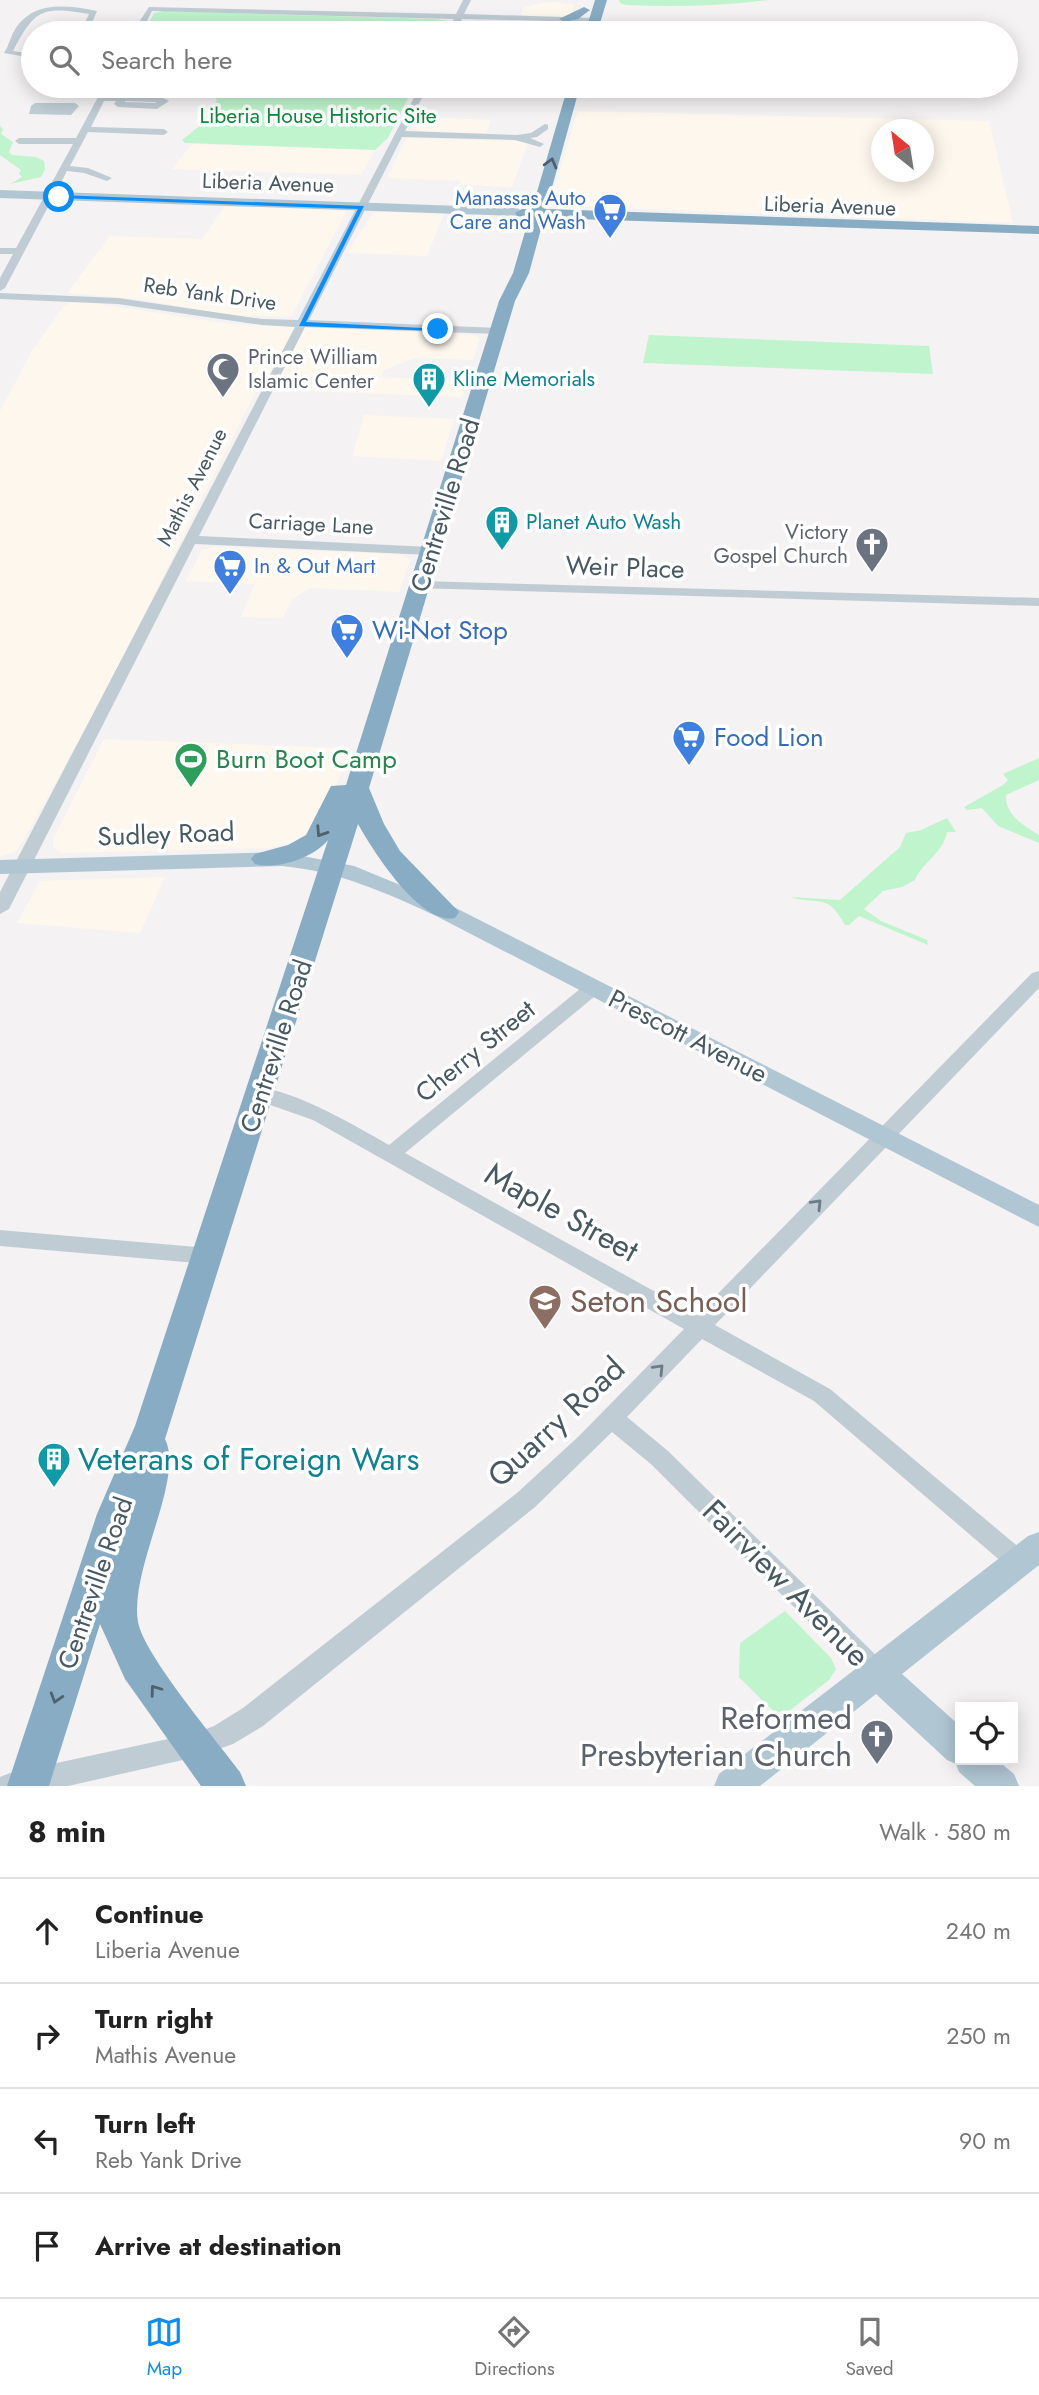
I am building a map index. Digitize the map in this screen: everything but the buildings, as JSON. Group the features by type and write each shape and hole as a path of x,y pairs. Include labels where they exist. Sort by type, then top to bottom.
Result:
{"highway":[{"path":"595,20 601,0"},
{"path":"565,19 575,17 584,10"},
{"name":"Centreville Road","path":"23,1784 103,1550 139,1455 153,1426 333,866 507,301 520,273 520,218 536,214 570,98"},
{"path":"535,160 547,121"},
{"path":"542,194 548,202 563,208 598,213"},
{"name":"Liberia Avenue","path":"536,214 545,211 1039,230"},
{"name":"Liberia Avenue","path":"536,214 565,219 1039,235"},
{"path":"520,218 544,222 565,219"},
{"name":"Centreville Road","path":"507,301 506,273 509,258"},
{"path":"264,859 299,851 317,840 324,830 349,771 368,754"},
{"path":"357,787 367,819 386,853 404,876 446,912"},
{"path":"153,1426 152,1465 119,1583 118,1620 122,1636 138,1667 225,1786"}],"main road":[{"name":"Liberia Avenue","path":"0,194 362,207 520,218"},
{"name":"Sudley Road","path":"11,867 264,859 299,860 333,866"},
{"name":"Prescott Avenue","path":"333,866 366,875 446,912 1039,1217"},
{"path":"732,1786 1029,1554"},
{"name":"Fairview Avenue","path":"878,1674 955,1744"},
{"path":"978,1765 1001,1786"}],"street":[{"path":"180,9 187,0"},
{"path":"457,21 467,0"},
{"path":"26,21 38,9 49,8 94,13 89,21"},
{"path":"143,21 149,9 565,19"},
{"path":"584,10 595,20"},
{"path":"21,29 8,53 21,55"},
{"path":"0,288 102,98 123,99"},
{"name":"Mathis Avenue","path":"0,909 11,867 190,540 418,98"},
{"path":"73,110 96,109"},
{"path":"399,134 516,137 534,135 547,121"},
{"path":"85,129 135,131"},
{"path":"516,137 540,144"},
{"path":"19,141 79,141"},
{"path":"64,168 85,170 107,178"},
{"path":"0,251 20,251"},
{"name":"Reb Yank Drive","path":"0,296 108,300 224,319 498,331"},
{"name":"Carriage Lane","path":"190,540 430,551"},
{"name":"Weir Place","path":"420,585 1039,602"},
{"name":"Quarry Road","path":"23,1784 196,1745 223,1735 253,1717 526,1500 612,1418 1039,977"},
{"name":"Cherry Street","path":"390,1154 593,988"},
{"name":"Maple Street","path":"260,1094 314,1112 835,1404 1029,1554"},
{"path":"0,1238 208,1256"},
{"name":"Fairview Avenue","path":"612,1418 660,1458 878,1674"}],"shaded area":[{"path":"540,3 574,5 569,21 519,21 523,8"},
{"path":"578,111 907,119 871,119 871,182 934,182 934,120 989,121 1013,223 565,206 551,198"},
{"path":"417,117 491,120 486,133 420,131 412,128"},
{"path":"406,139 528,143 512,187 459,185 461,181 387,178"},
{"path":"192,144 375,150 361,175 172,169"},
{"path":"225,206 346,212 291,317 230,315 138,299 67,293 110,236 202,239"},
{"path":"373,213 444,214 427,256 347,253"},
{"path":"81,301 229,324 474,335 480,338 473,360 414,358 384,370 381,377 467,381 462,397 257,389 100,702 23,841 16,851 0,857 0,411 32,351 63,307 70,302"},
{"path":"364,415 454,419 441,461 352,456"},
{"path":"216,547 394,554 403,555 410,560 399,592 310,588 292,599 283,618 241,617 255,584 186,581 202,550"},
{"path":"104,739 342,748 353,751 344,765 322,824 303,840 269,848 62,853 53,847 53,839"},
{"path":"165,877 140,933 17,923 40,881"}],"green space":[{"path":"619,0 768,0 661,6 626,5"},
{"path":"164,11 447,21 150,21 154,13"},
{"name":"Liberia House Historic Site","path":"216,98 408,98 388,138 375,150 185,143 182,140 202,124 211,110 209,107 217,101"},
{"path":"0,126 3,129 1,134 13,142 9,152 12,155 36,157 44,161 45,169 41,177 10,184 22,177 19,174 21,170 0,155"},
{"path":"649,335 929,346 933,374 643,363"},
{"path":"1039,758 1039,780 1006,795 1012,814 1039,835 1039,843 998,826 982,808 967,810 964,807 1003,785 1008,780 1003,774"},
{"path":"947,818 956,832 947,832 937,852 915,880 902,887 883,891 864,909 881,921 927,940 928,945 859,916 849,925 845,925 828,904 790,897 840,900 900,847 906,833 921,830"},
{"path":"785,1611 831,1658 836,1669 829,1680 780,1718 739,1677 740,1643"}],"place":[{"name":"Manassas Auto Care and Wash","path":"610,240"},
{"name":"Prince William Islamic Center","path":"223,399"},
{"name":"Kline Memorials","path":"429,409"},
{"name":"Planet Auto Wash","path":"502,552"},
{"name":"Victory Gospel Church","path":"872,574"},
{"name":"In & Out Mart","path":"230,596"},
{"name":"Wi-Not Stop","path":"347,660"},
{"name":"Food Lion","path":"689,767"},
{"name":"Burn Boot Camp","path":"191,789"},
{"name":"Seton School","path":"545,1331"},
{"name":"Veterans of Foreign Wars","path":"54,1489"},
{"name":"Reformed Presbyterian Church","path":"877,1766"}],"route":[{"path":"59,197 362,207 302,324 438,329"}]}
